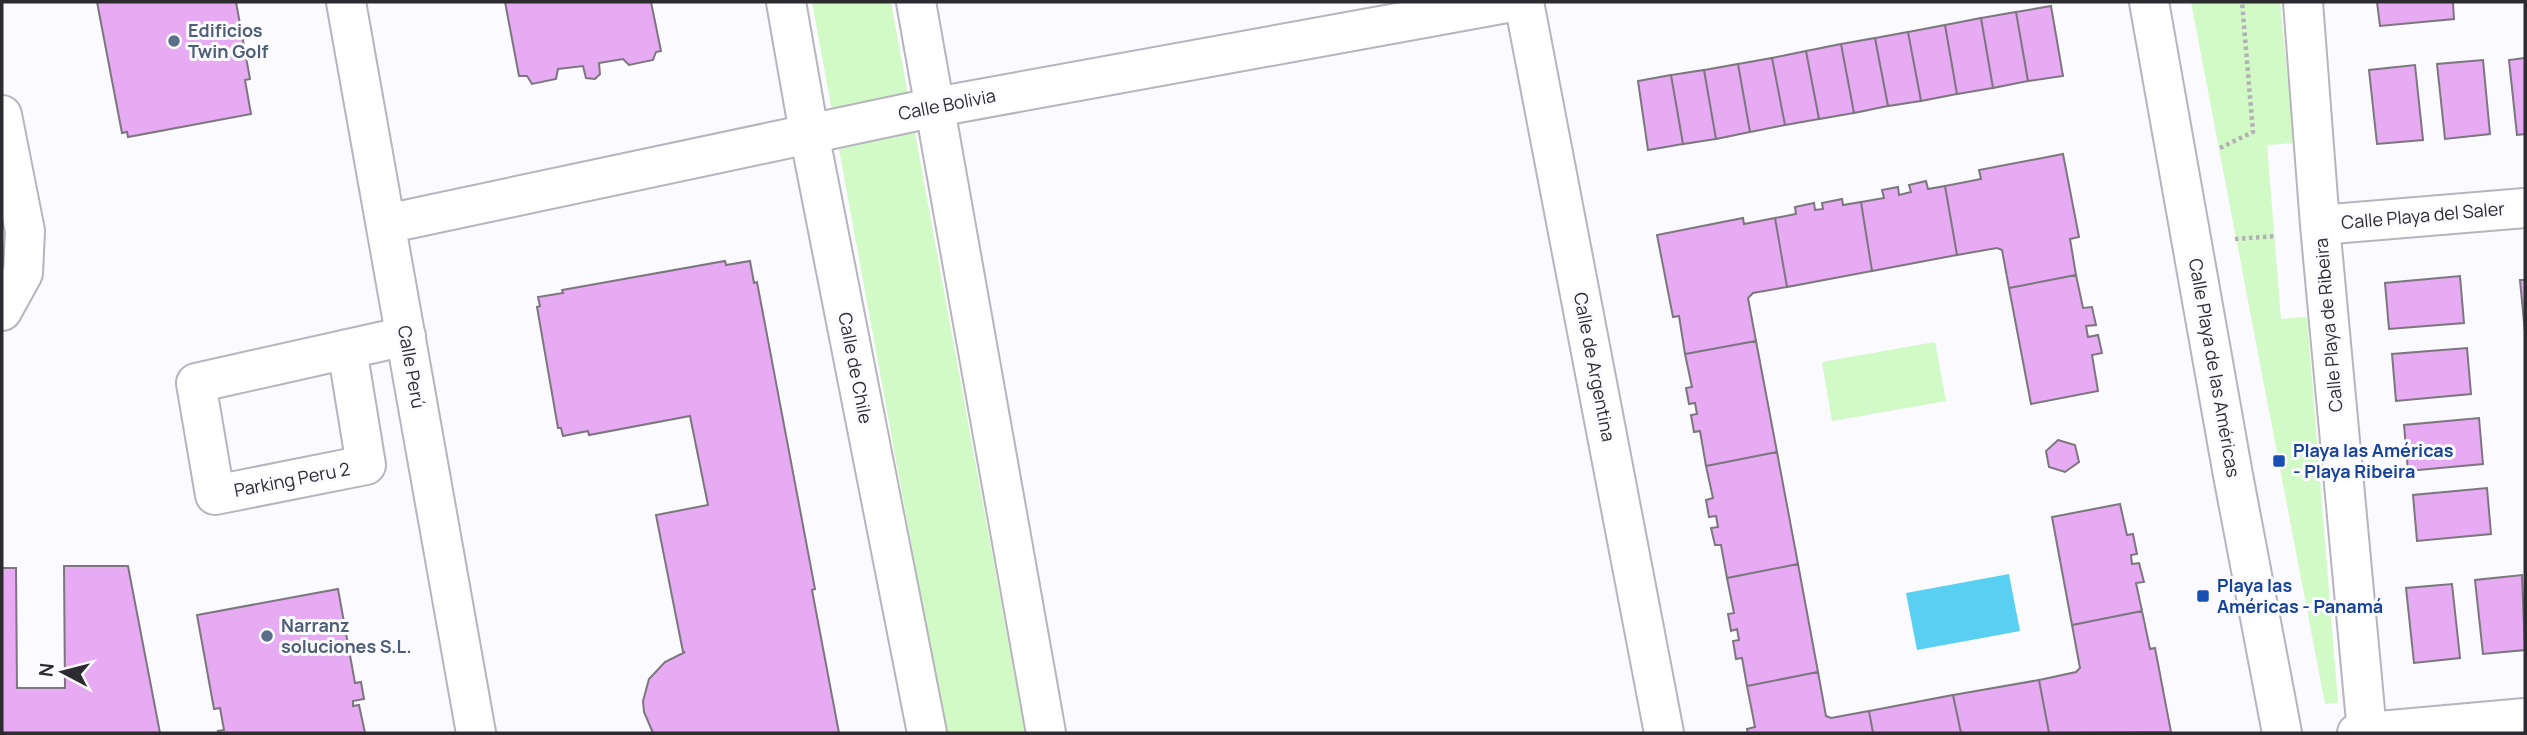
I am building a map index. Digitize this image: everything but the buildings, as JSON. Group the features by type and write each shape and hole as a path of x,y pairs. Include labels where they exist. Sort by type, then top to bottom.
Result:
{"street":[{"name":"Calle Perú","path":"346,2 476,733"},
{"name":"Calle de Chile","path":"786,2 809,133 927,733"},
{"path":"916,2 1046,733"},
{"name":"Calle Bolivia","path":"386,224 936,107 1512,2"},
{"name":"Calle de Argentina","path":"1524,2 1664,733"},
{"name":"Calle Playa de las Américas","path":"2149,2 2282,733"},
{"name":"Calle Playa de Ribeira","path":"2302,2 2362,733"},
{"path":"2,116 24,231 23,273 2,311"},
{"name":"Calle Playa del Saler","path":"2320,225 2525,208"},
{"name":"Parking Peru 2","path":"347,349 366,465 215,495 196,383 347,349 406,336"},
{"path":"356,404 415,390"},
{"path":"2362,733 2525,718"}],"path":[{"path":"2220,148 2253,132 2242,2"},
{"path":"2235,239 2274,236"}],"green space":[{"path":"812,2 891,2 1025,733 946,733"},
{"path":"2191,2 2280,2 2294,143 2267,145 2281,319 2307,317 2338,703 2325,704"},
{"path":"1935,342 1946,401 1832,421 1822,362"}],"water":[{"path":"2009,574 2020,631 1917,650 1906,593"}],"place":[{"name":"Edificios Twin Golf","path":"174,41"},
{"name":"Playa las Américas - Playa Ribeira","path":"2279,461"},
{"name":"Playa las Américas - Panamá","path":"2203,596"},
{"name":"Narranz soluciones S.L.","path":"267,636"}]}
